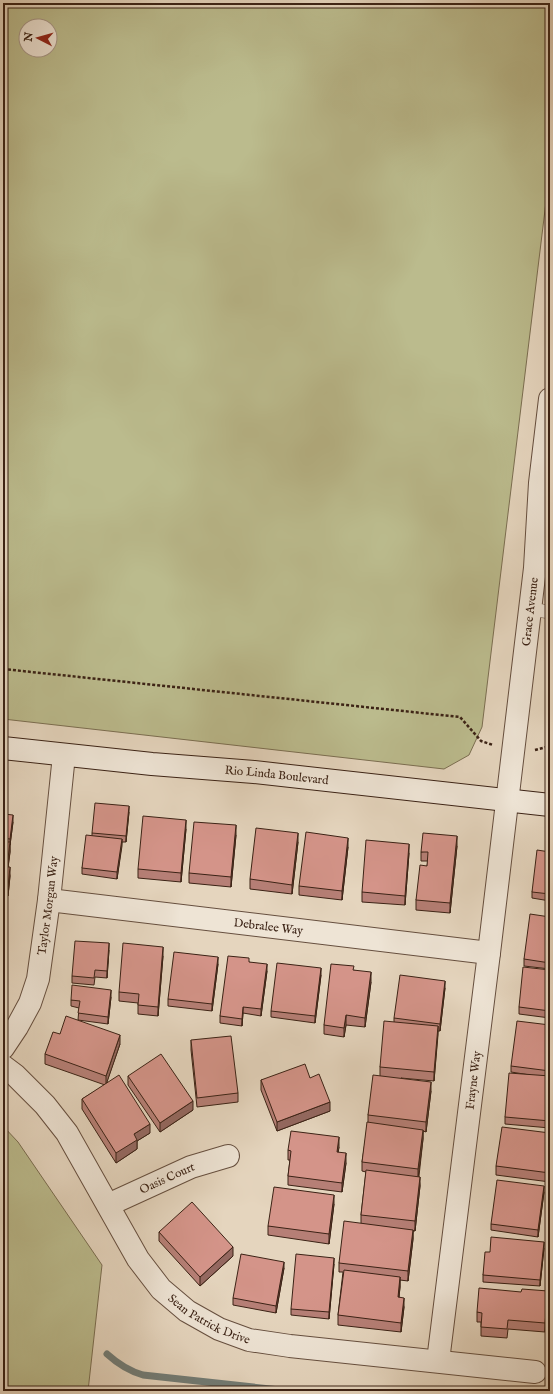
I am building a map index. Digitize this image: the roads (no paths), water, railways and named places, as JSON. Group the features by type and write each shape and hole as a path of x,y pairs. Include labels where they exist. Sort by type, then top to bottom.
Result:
{"street":[{"name":"Grace Avenue","path":"506,800 540,611 535,568 540,482 549,411"},
{"name":"Rio Linda Boulevard","path":"3,748 152,764 254,772 550,805"},
{"name":"Taylor Morgan Way","path":"3,1048 17,1027 30,1003 38,979 49,900 64,755"},
{"name":"Frayne Way","path":"438,1361 489,953 506,800"},
{"name":"Debralee Way","path":"49,900 489,953"},
{"name":"Sean Patrick Drive","path":"3,1066 15,1075 45,1105 67,1133 138,1258 161,1289 187,1311 219,1329 249,1340 290,1346 535,1372"},
{"name":"Oasis Court","path":"108,1205 191,1167 228,1156"}],"waterway":[{"path":"107,1354 124,1367 143,1375 289,1391"}]}
